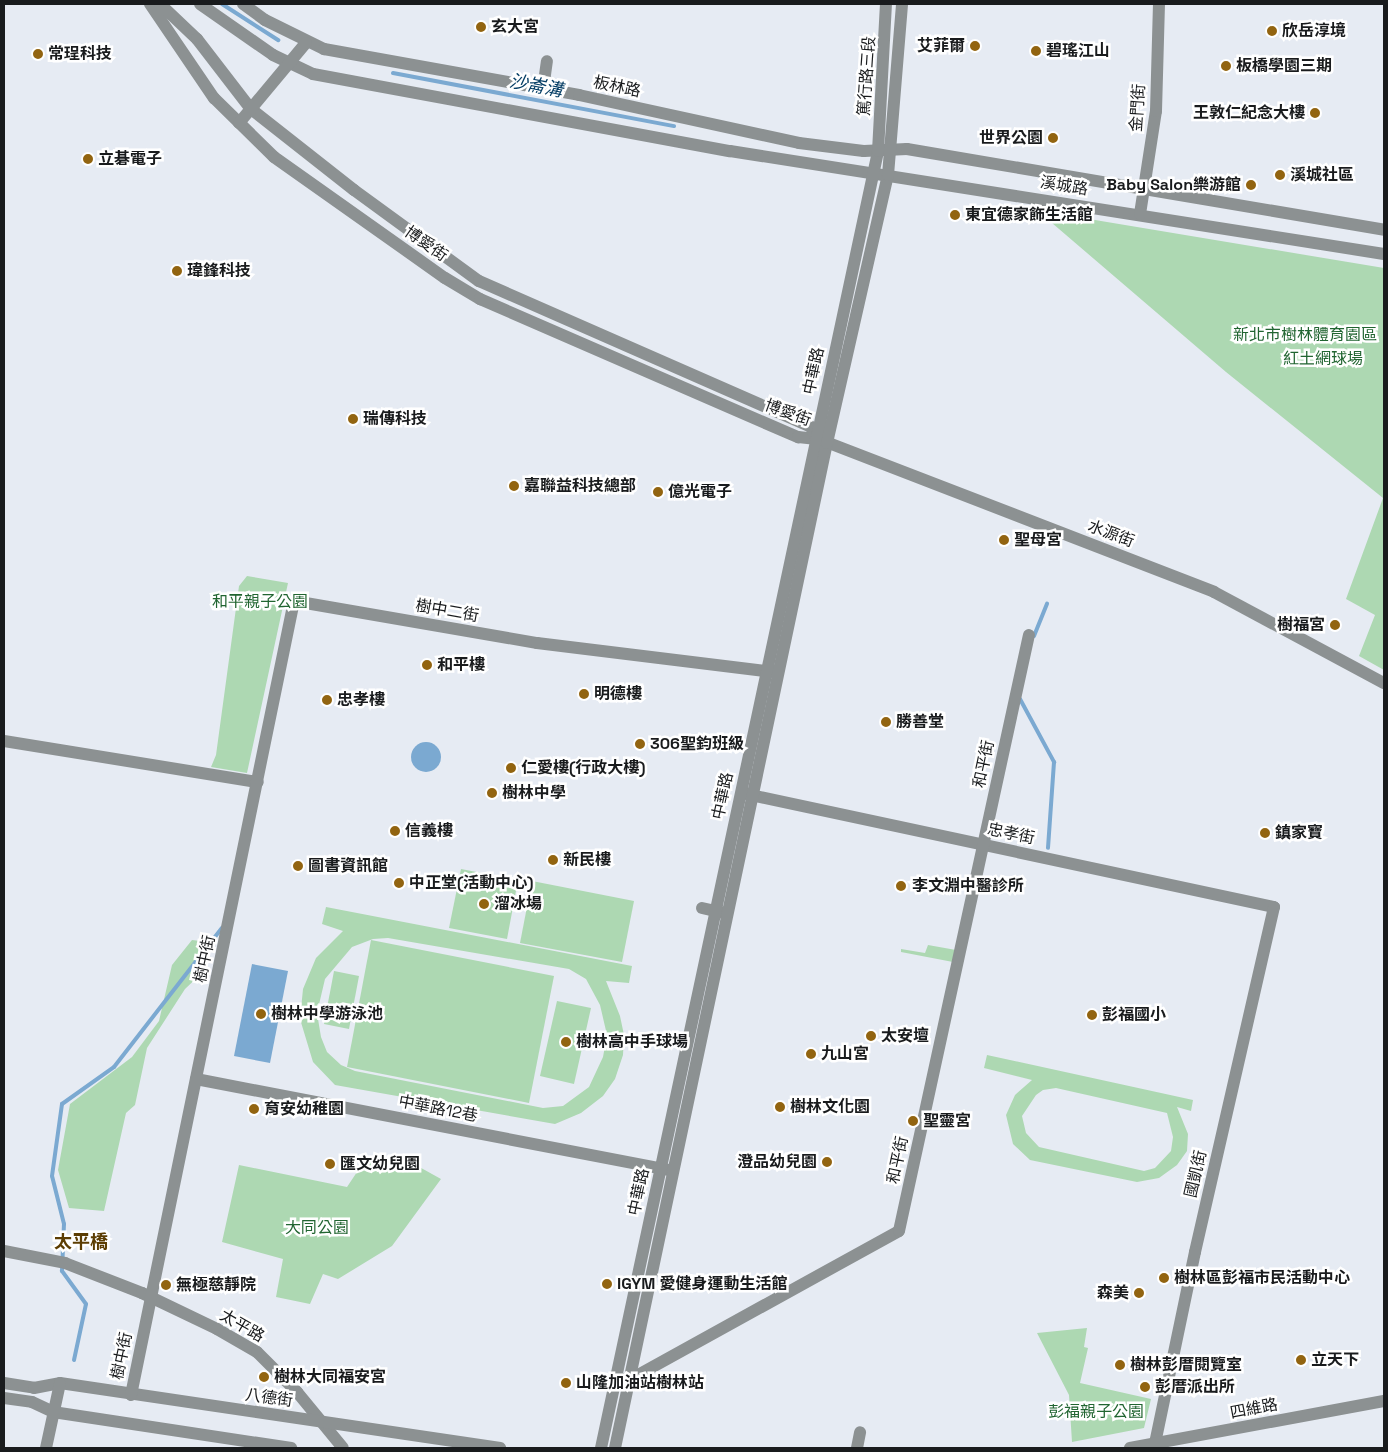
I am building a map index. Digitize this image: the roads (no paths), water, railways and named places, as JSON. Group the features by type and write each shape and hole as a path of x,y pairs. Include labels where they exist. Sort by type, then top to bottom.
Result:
{"street":[{"name":"博愛街","path":"150,4 208,91 274,158 445,278 480,299 798,437 822,441"},
{"name":"博愛街","path":"160,4 197,39 251,109 354,190 478,281 810,427 822,441"},
{"path":"200,4 287,63 313,74 730,151 873,172"},
{"name":"板林路","path":"243,4 306,43 324,50 543,89 799,143 878,151 892,149"},
{"name":"篤行路三段","path":"878,151 886,4"},
{"name":"篤行路三段","path":"888,175 892,149 902,4"},
{"name":"金門街","path":"1140,214 1156,111 1158,4"},
{"path":"239,123 287,63 306,43"},
{"path":"543,89 548,61"},
{"name":"溪城路","path":"892,149 1145,189 1384,230"},
{"name":"中華路","path":"614,1448 623,1379 822,441 878,151"},
{"name":"溪城路","path":"873,172 1384,254"},
{"name":"中華路","path":"822,441 888,175"},
{"name":"水源街","path":"822,441 1214,592 1384,683"},
{"name":"樹中二街","path":"258,782 294,600 537,643 773,672"},
{"name":"和平街","path":"623,1379 899,1231 1029,635"},
{"path":"4,741 258,782"},
{"name":"樹中街","path":"131,1395 258,782"},
{"name":"忠孝街","path":"747,794 1274,907"},
{"name":"國凱街","path":"1155,1446 1195,1252 1274,907"},
{"path":"702,908 721,912"},
{"name":"中華路12巷","path":"196,1079 667,1170"},
{"name":"太平路","path":"4,1251 64,1263 217,1329 257,1352 297,1392 343,1448"},
{"name":"中華路","path":"601,1448 623,1379"},
{"name":"八德街","path":"4,1383 34,1388 60,1383 500,1448"},
{"path":"46,1448 60,1383"},
{"path":"4,1398 32,1402 53,1412 291,1448"},
{"name":"四維路","path":"1130,1448 1155,1446 1384,1401"},
{"path":"857,1448 860,1432"}],"water":[{"path":"426,742 432,743 440,751 440,763 432,771 426,772 420,771 412,763 411,757 412,751 420,743"},
{"name":"樹林中學游泳池","path":"252,964 288,971 270,1063 234,1056"}],"waterway":[{"name":"沙崙溝","path":"222,4 278,40"},
{"name":"沙崙溝","path":"393,73 674,126"},
{"path":"1034,636 1047,603"},
{"path":"1020,699 1054,762 1048,848"},
{"path":"74,1360 86,1304 62,1271 64,1224 52,1176 62,1104 114,1067 222,928"}],"place":[{"name":"玄大宮","path":"481,27"},
{"name":"欣岳淳境","path":"1272,31"},
{"name":"艾菲爾","path":"975,46"},
{"name":"碧瑤江山","path":"1036,51"},
{"name":"常珵科技","path":"38,54"},
{"name":"板橋學園三期","path":"1226,66"},
{"name":"王敦仁紀念大樓","path":"1315,113"},
{"name":"世界公園","path":"1053,138"},
{"name":"立碁電子","path":"88,159"},
{"name":"溪城社區","path":"1280,175"},
{"name":"Baby Salon樂游館","path":"1251,185"},
{"name":"東宜德家飾生活館","path":"955,215"},
{"name":"瑋鋒科技","path":"177,271"},
{"name":"瑞傳科技","path":"353,419"},
{"name":"嘉聯益科技總部","path":"514,486"},
{"name":"億光電子","path":"658,492"},
{"name":"聖母宮","path":"1004,540"},
{"name":"樹福宮","path":"1335,625"},
{"name":"和平樓","path":"427,665"},
{"name":"明德樓","path":"584,694"},
{"name":"忠孝樓","path":"327,700"},
{"name":"勝善堂","path":"886,722"},
{"name":"306聖鈞班級","path":"640,744"},
{"name":"仁愛樓(行政大樓)","path":"511,768"},
{"name":"樹林中學","path":"492,793"},
{"name":"信義樓","path":"395,831"},
{"name":"鎮家寶","path":"1265,833"},
{"name":"新民樓","path":"553,860"},
{"name":"圖書資訊館","path":"298,866"},
{"name":"中正堂(活動中心)","path":"399,883"},
{"name":"李文淵中醫診所","path":"901,886"},
{"name":"溜冰場","path":"484,904"},
{"name":"樹林中學游泳池","path":"261,1014"},
{"name":"彭福國小","path":"1092,1015"},
{"name":"太安壇","path":"871,1036"},
{"name":"樹林高中手球場","path":"566,1042"},
{"name":"九山宮","path":"811,1054"},
{"name":"樹林文化園","path":"780,1107"},
{"name":"育安幼稚園","path":"254,1109"},
{"name":"聖靈宮","path":"913,1121"},
{"name":"澄品幼兒園","path":"827,1162"},
{"name":"匯文幼兒園","path":"330,1164"},
{"name":"樹林區彭福市民活動中心","path":"1164,1278"},
{"name":"IGYM 愛健身運動生活館","path":"607,1284"},
{"name":"無極慈靜院","path":"166,1285"},
{"name":"森美","path":"1139,1293"},
{"name":"立天下","path":"1301,1360"},
{"name":"樹林彭厝閱覽室","path":"1120,1365"},
{"name":"樹林大同福安宮","path":"264,1377"},
{"name":"山隆加油站樹林站","path":"566,1383"},
{"name":"彭厝派出所","path":"1145,1387"}],"district":[{"name":"太平橋","path":"81,1242"}],"park label":[{"name":"新北市樹林體育園區","path":"1305,335"},
{"name":"紅土網球場","path":"1323,359"},
{"name":"和平親子公園","path":"260,602"},
{"name":"大同公園","path":"317,1228"},
{"name":"彭福親子公園","path":"1096,1412"}]}
